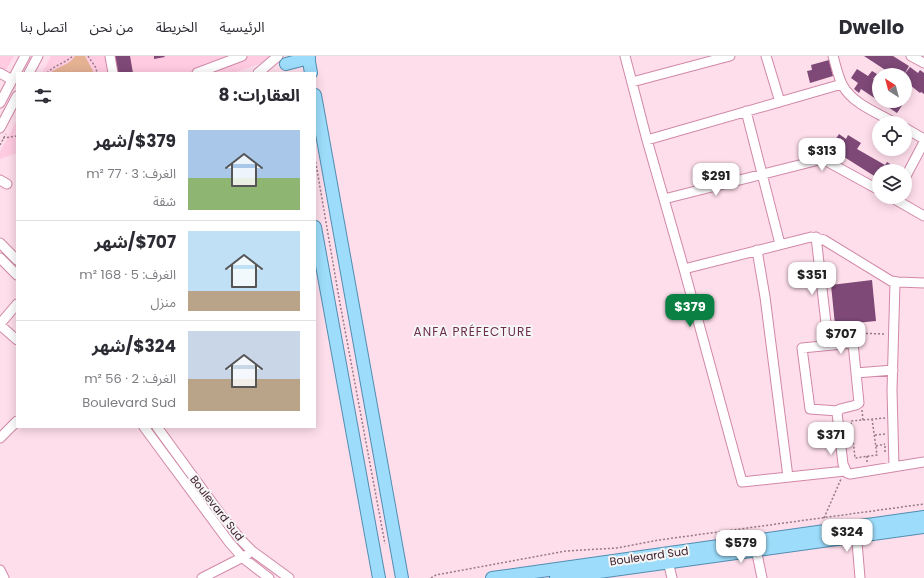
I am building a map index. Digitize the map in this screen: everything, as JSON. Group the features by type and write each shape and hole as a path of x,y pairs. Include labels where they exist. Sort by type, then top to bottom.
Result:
{"main road":[{"path":"284,62 308,57 311,72"},
{"path":"316,112 402,578"},
{"path":"316,232 379,578"},
{"name":"Boulevard Sud","path":"556,578 667,558 856,531 924,517"},
{"name":"Boulevard Sud","path":"856,531 924,527"},
{"name":"Boulevard Sud","path":"492,578 579,573"}],"street":[{"path":"16,72 25,56"},
{"path":"30,72 38,56"},
{"path":"110,56 113,72"},
{"path":"200,72 242,56"},
{"path":"625,56 742,482 845,471 850,474 924,462"},
{"path":"632,82 730,56"},
{"path":"766,56 780,102"},
{"path":"833,56 842,84 847,93 883,116"},
{"path":"911,56 924,63"},
{"path":"260,72 284,62"},
{"path":"0,73 12,80"},
{"path":"0,103 16,73"},
{"path":"647,140 842,84"},
{"path":"0,128 16,98"},
{"path":"746,111 780,244"},
{"path":"912,132 924,139"},
{"path":"912,165 924,142"},
{"path":"664,199 819,160 828,162 872,186"},
{"path":"904,204 924,216"},
{"path":"684,269 806,237 816,237 824,240 895,282 924,283"},
{"path":"816,237 828,340 831,344"},
{"path":"0,243 16,259"},
{"path":"757,250 765,297 788,477"},
{"path":"0,258 16,274"},
{"path":"894,467 893,370 895,282"},
{"path":"16,305 0,324 16,339"},
{"path":"838,412 810,409 802,348 831,344 854,338 859,401 858,405 840,409 837,416 845,471"},
{"path":"856,373 893,370"},
{"path":"0,438 16,422"},
{"name":"Boulevard Sud","path":"145,428 229,542 243,558 269,578"},
{"name":"Boulevard Sud","path":"158,428 224,519 252,551 289,578"},
{"path":"856,531 860,578"},
{"path":"755,546 762,578"},
{"path":"202,578 243,558 252,551"},
{"path":"667,558 672,578"},
{"path":"0,570 4,578"}],"path":[{"path":"48,72 56,66 66,62 73,56"},
{"path":"88,56 96,68 96,72"},
{"path":"4,138 16,136"},
{"path":"316,164 339,298 386,546"},
{"path":"855,323 854,338 884,334"},
{"path":"863,408 861,408 863,420"},
{"path":"872,419 877,454 855,458 851,421 872,419 885,418"},
{"path":"875,435 885,434 884,454 890,458"},
{"path":"876,446 885,444"},
{"path":"824,518 845,471"},
{"path":"431,578 436,575 566,551 616,548 659,540 924,504"}],"shaded area":[{"path":"0,56 14,56 2,77 0,77"},
{"path":"51,56 271,56 272,59 237,72 43,72"},
{"path":"75,56 85,56 93,72 52,72 67,63"},
{"path":"16,122 16,153 0,159 0,152"}],"building":[{"path":"112,56 130,56 133,72 115,72"},
{"path":"154,56 164,56 165,57 154,59"},
{"path":"864,56 893,56 909,66 908,68 882,68"},
{"path":"829,60 833,76 810,83 807,71 812,70 811,65"},
{"path":"912,68 918,73 920,70 924,73 924,94 921,92 920,93 912,87"},
{"path":"857,69 868,76 872,71 872,96 861,89 859,93 854,89 858,83 851,78"},
{"path":"890,108 900,108 897,113"},
{"path":"839,134 846,139 848,135 861,143 857,149 883,164 872,164 872,175 830,148"},
{"path":"872,280 876,321 835,325 831,285"}],"district":[{"name":"ANFA PRÉFECTURE","path":"473,332"}]}
